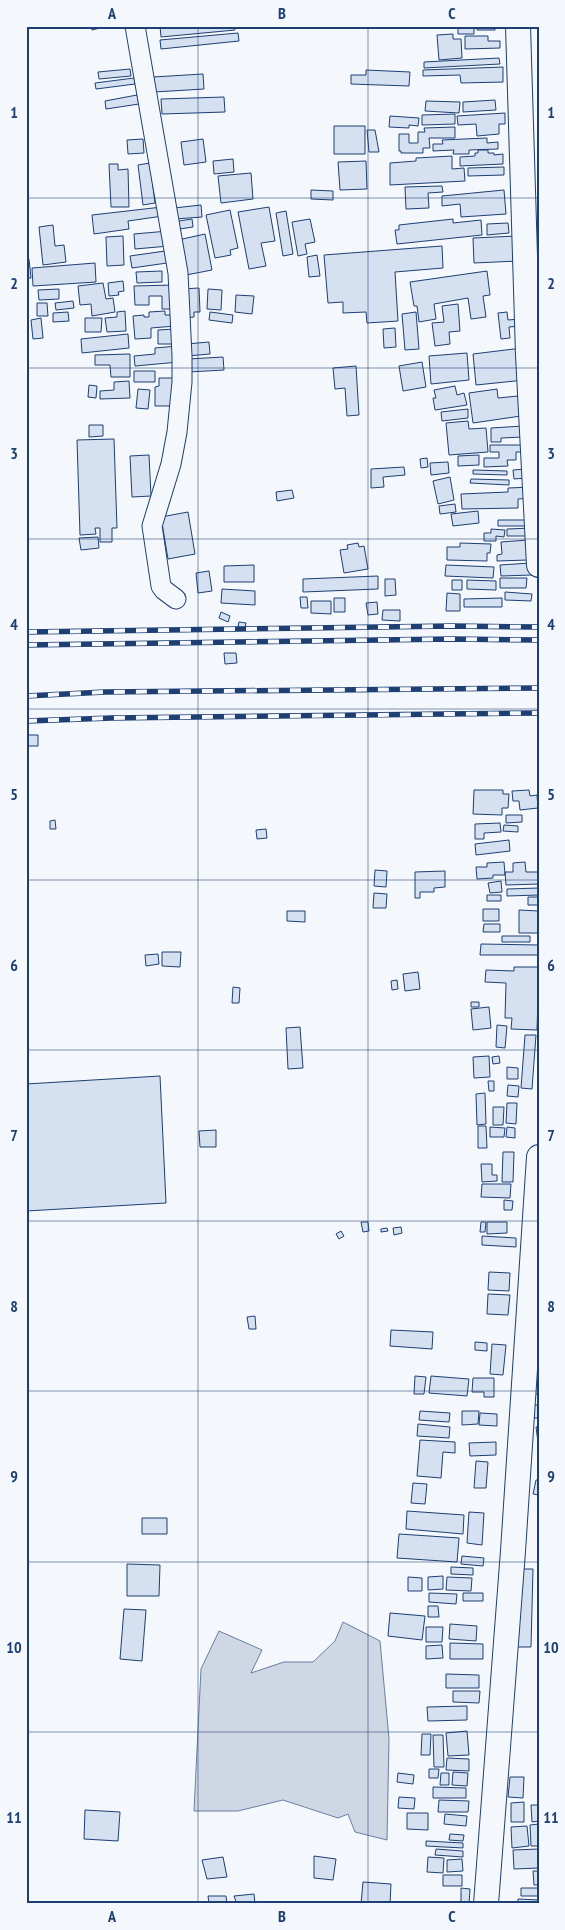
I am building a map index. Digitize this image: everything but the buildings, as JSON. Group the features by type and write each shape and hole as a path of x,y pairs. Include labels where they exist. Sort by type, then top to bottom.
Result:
{"main road":[{"path":"518,26 528,356 539,565"},
{"path":"486,1904 513,1551 539,1157"}],"street":[{"path":"135,26 178,273 182,365 178,424 168,478 160,505 152,520 161,586 176,599"}],"shaded area":[{"path":"343,1622 380,1641 389,1739 387,1840 355,1832 348,1814 338,1818 283,1800 238,1811 194,1811 201,1669 219,1631 262,1650 251,1673 284,1662 313,1662 335,1641"}],"railway":[{"path":"26,632 452,626 539,627"},
{"path":"26,645 452,639 539,640"},
{"path":"26,696 105,692 539,688"},
{"path":"26,721 112,718 539,713"}]}
